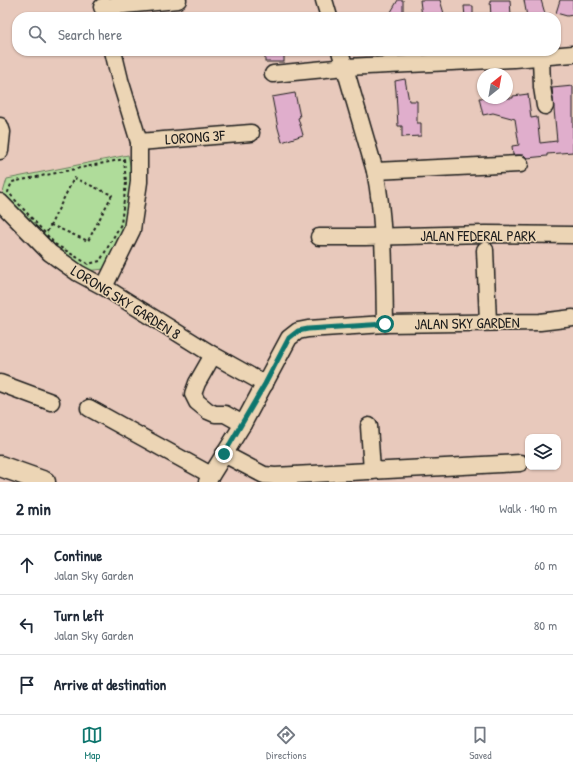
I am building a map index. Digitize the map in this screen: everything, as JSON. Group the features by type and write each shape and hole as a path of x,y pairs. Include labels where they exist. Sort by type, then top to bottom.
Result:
{"main road":[{"path":"0,466 21,478 45,482"}],"street":[{"path":"102,8 178,0"},
{"path":"324,0 328,12"},
{"path":"561,55 573,54"},
{"path":"104,287 132,230 139,182 139,142 114,56"},
{"path":"342,56 379,189 383,236 385,324"},
{"path":"273,74 346,67 499,60 541,56 542,88 545,106"},
{"path":"0,126 2,132 0,151"},
{"name":"LORONG 3F","path":"139,142 251,133"},
{"path":"375,171 520,164"},
{"name":"LORONG SKY GARDEN 8","path":"0,202 42,238 50,253 67,265 213,355 265,384"},
{"name":"JALAN FEDERAL PARK","path":"319,237 485,234 573,235"},
{"path":"485,250 488,322"},
{"name":"JALAN SKY GARDEN","path":"209,479 243,424 289,338 298,331 385,324 540,322 573,318"},
{"path":"213,355 197,382 193,394 197,402 208,411 215,414 225,414 243,424"},
{"path":"0,383 50,402"},
{"path":"89,408 209,479"},
{"path":"369,426 372,471"},
{"path":"224,454 264,475 290,479 372,471 520,463"}],"path":[{"path":"124,159 126,183 121,224 100,261 88,264 42,238 8,192 12,182 124,159"},
{"path":"42,238 50,226 74,178 112,195 88,241 50,226"}],"green space":[{"path":"128,155 134,182 127,225 105,269 85,271 51,250 2,196 7,179"}],"building":[{"path":"398,0 403,0 403,12 391,12"},
{"path":"420,0 440,0 444,12 421,12"},
{"path":"490,0 510,0 511,12 491,12"},
{"path":"524,0 541,0 545,12 526,12"},
{"path":"560,0 573,0 573,15 567,16 561,14 561,12 556,12"},
{"path":"464,6 473,6 473,12 465,12"},
{"path":"265,56 284,56 284,62 265,62"},
{"path":"405,79 409,101 417,101 417,123 421,123 421,136 402,137 402,126 398,126 395,81"},
{"path":"573,86 573,152 547,154 547,156 527,158 524,155 513,155 512,146 519,145 515,119 493,113 483,115 480,104 513,104 513,96 528,94 531,118 537,117 540,143 557,141 552,88"},
{"path":"295,93 300,117 298,118 303,135 282,142 272,97"}],"route":[{"path":"224,454 243,424 289,338 298,331 308,329 385,324"}]}
